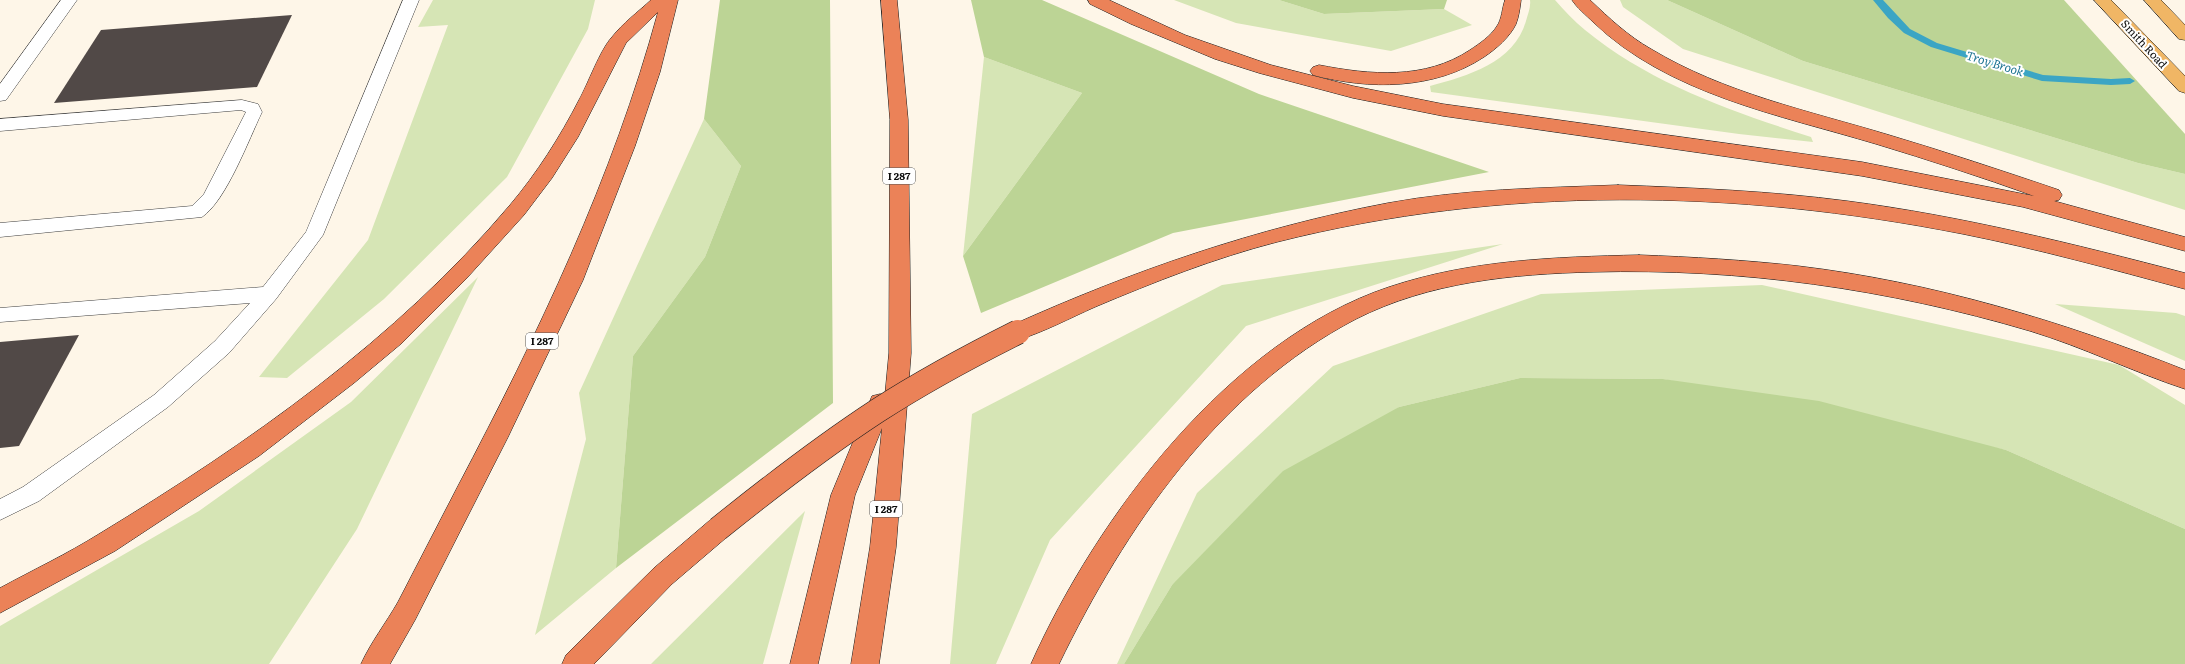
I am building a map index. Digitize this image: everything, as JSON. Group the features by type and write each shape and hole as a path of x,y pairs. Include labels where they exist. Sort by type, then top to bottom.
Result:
{"highway":[{"path":"0,601 106,543 251,449 346,377 394,337 459,274 517,210 545,173 568,137 587,103 618,40 661,0"},
{"name":"I 287","path":"375,664 406,612 496,437 572,280 625,146 651,72 670,0"},
{"name":"I 287","path":"865,664 883,546 900,353 899,120 889,0"},
{"path":"1096,0 1135,21 1246,64 1315,84 1377,98 1443,110 1862,169 2023,200 2185,243"},
{"path":"1135,21 1195,41 1321,72 1366,78 1406,78 1444,70 1472,58 1493,42 1507,25 1513,0"},
{"path":"1580,0 1605,25 1632,45 1666,64 1710,84 1766,104 1952,160 2185,243"},
{"path":"576,664 663,576 774,484 858,424 957,363 1088,299 1150,276 1278,234 1398,209 1464,201 1594,192 1661,192 1725,195 1866,210 2015,238 2185,281"},
{"path":"1045,664 1090,577 1127,517 1173,459 1219,410 1258,373 1300,342 1346,314 1395,293 1453,278 1513,268 1583,264 1658,263 1732,268 1808,276 1896,290 1977,308 2048,328 2129,356 2185,380"},
{"path":"804,664 843,495 900,353"}],"main road":[{"name":"Smith Road","path":"2102,0 2185,87"},
{"path":"2152,0 2185,35"}],"lane":[{"path":"0,96 70,0"},
{"path":"0,510 31,494 93,452 161,401 222,347 269,294 314,235 411,0"},
{"path":"0,125 242,106 252,108 254,112 212,197 204,207 196,212 0,230"},
{"path":"0,316 269,294"}],"green space":[{"path":"433,0 595,0 588,29 507,177 384,299 287,378 259,377 368,240 448,25 418,27"},
{"path":"720,0 830,0 833,403 616,568 633,356 705,257 741,166 704,119"},
{"path":"971,0 1042,0 1259,94 1489,172 1173,233 981,313 963,256 1082,93 984,57"},
{"path":"1174,0 1279,0 1324,14 1444,9 1472,25 1391,51 1236,23"},
{"path":"1279,0 1447,0 1444,9 1324,14"},
{"path":"1530,0 1555,0 1581,27 1610,49 1664,81 1722,106 1811,137 1813,142 1739,134 1431,92 1430,86 1459,78 1487,66 1511,47 1520,35 1526,21 1530,8"},
{"path":"1620,0 1667,0 1803,61 2138,163 2185,174 2185,210 1683,49 1623,7"},
{"path":"1667,0 2064,0 2185,134 2185,174 2138,163 1803,61"},
{"path":"984,57 1082,93 963,256"},
{"path":"704,119 741,166 705,257 633,356 616,568 535,635 586,439 579,393"},
{"path":"1503,244 1246,326 1050,540 996,664 950,664 972,414 1222,285"},
{"path":"478,277 357,529 269,664 0,664 0,626 199,511 351,402"},
{"path":"1762,285 2119,365 2185,405 2185,529 2006,450 1663,379 1520,378 1399,407 1172,585 1124,664 1117,664 1197,493 1333,366 1541,294"},
{"path":"2055,304 2176,313 2185,316 2185,361"},
{"path":"1520,378 1663,379 1819,401 2006,450 2185,529 2185,664 1124,664 1172,585 1283,471 1399,407"},
{"path":"805,511 763,664 651,664"}],"building":[{"path":"292,15 257,87 54,103 101,30"},
{"path":"79,335 19,446 0,448 0,342"}],"waterway":[{"name":"Troy Brook","path":"1878,0 1891,16 1907,31 1934,45 2042,78 2111,82 2130,81"}]}
